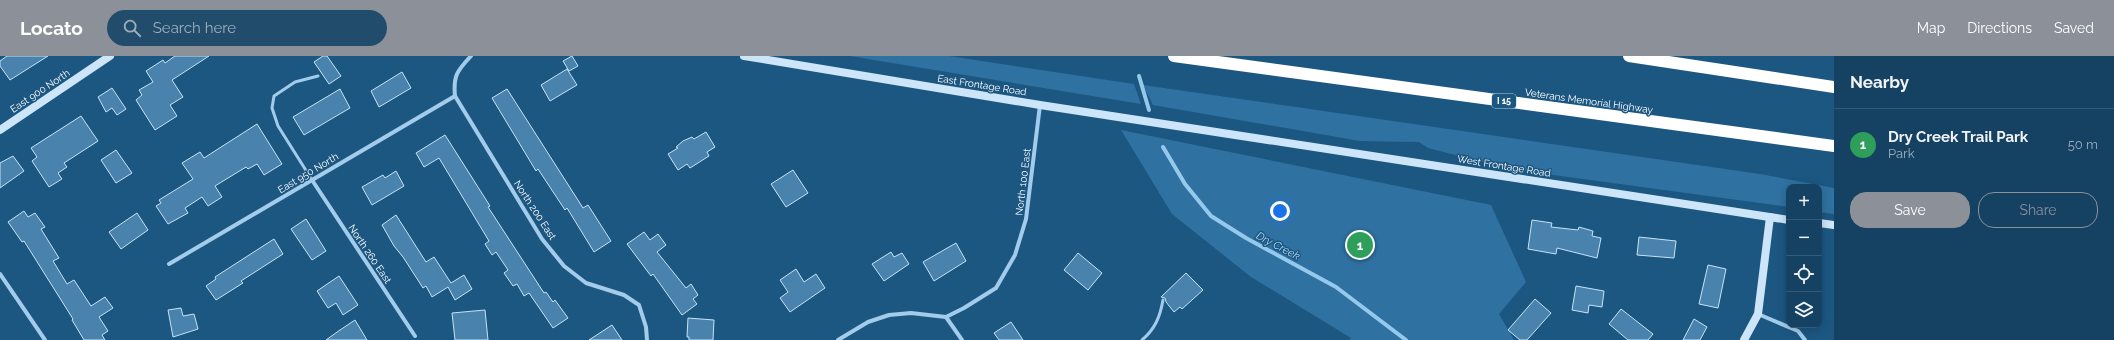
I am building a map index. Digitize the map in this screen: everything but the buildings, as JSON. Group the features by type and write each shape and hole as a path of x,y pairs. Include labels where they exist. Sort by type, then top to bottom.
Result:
{"highway":[{"name":"Veterans Memorial Highway","path":"1174,56 1834,146"},
{"path":"1630,56 1834,87"}],"street":[{"name":"East 900 North","path":"0,130 110,56"},
{"path":"455,96 454,80 462,65 471,56"},
{"name":"East Frontage Road","path":"744,56 1040,105 1217,132"},
{"name":"East 950 North","path":"169,264 455,96"},
{"name":"North 200 East","path":"455,96 542,239 564,266 586,283 624,295 639,305 646,327 647,340"},
{"name":"North 100 East","path":"946,316 964,308 996,288 1015,255 1026,219 1040,105"},
{"name":"West Frontage Road","path":"1217,132 1786,220"},
{"name":"North 260 East","path":"312,180 415,336"},
{"path":"1744,340 1758,314 1770,217"},
{"path":"1822,223 1834,225"},
{"path":"0,274 45,340"},
{"path":"838,340 868,322 889,315 911,313 946,316 962,340"},
{"path":"1758,314 1798,330 1805,340"}],"lane":[{"path":"312,180 278,126 272,108 274,96 295,82 318,76"},
{"path":"1142,340 1154,328 1160,316 1163,300"}],"shaded area":[{"path":"850,56 949,56 1134,84 1141,104"},
{"path":"1143,85 1760,174 1813,184 1786,184 1786,207 1510,169 1428,148 1419,142 1360,141 1153,105"},
{"path":"1121,130 1491,205 1526,282 1499,314 1514,340 1349,340 1351,338 1251,277 1172,214"},
{"path":"1822,186 1834,188 1834,214 1822,212"}],"waterway":[{"name":"Dry Creek","path":"1139,76 1149,110"},
{"name":"Dry Creek","path":"1163,147 1185,184 1211,216 1246,238 1336,287 1406,340"}],"place":[{"name":"Dry Creek Trail Park","path":"1360,245"}]}
